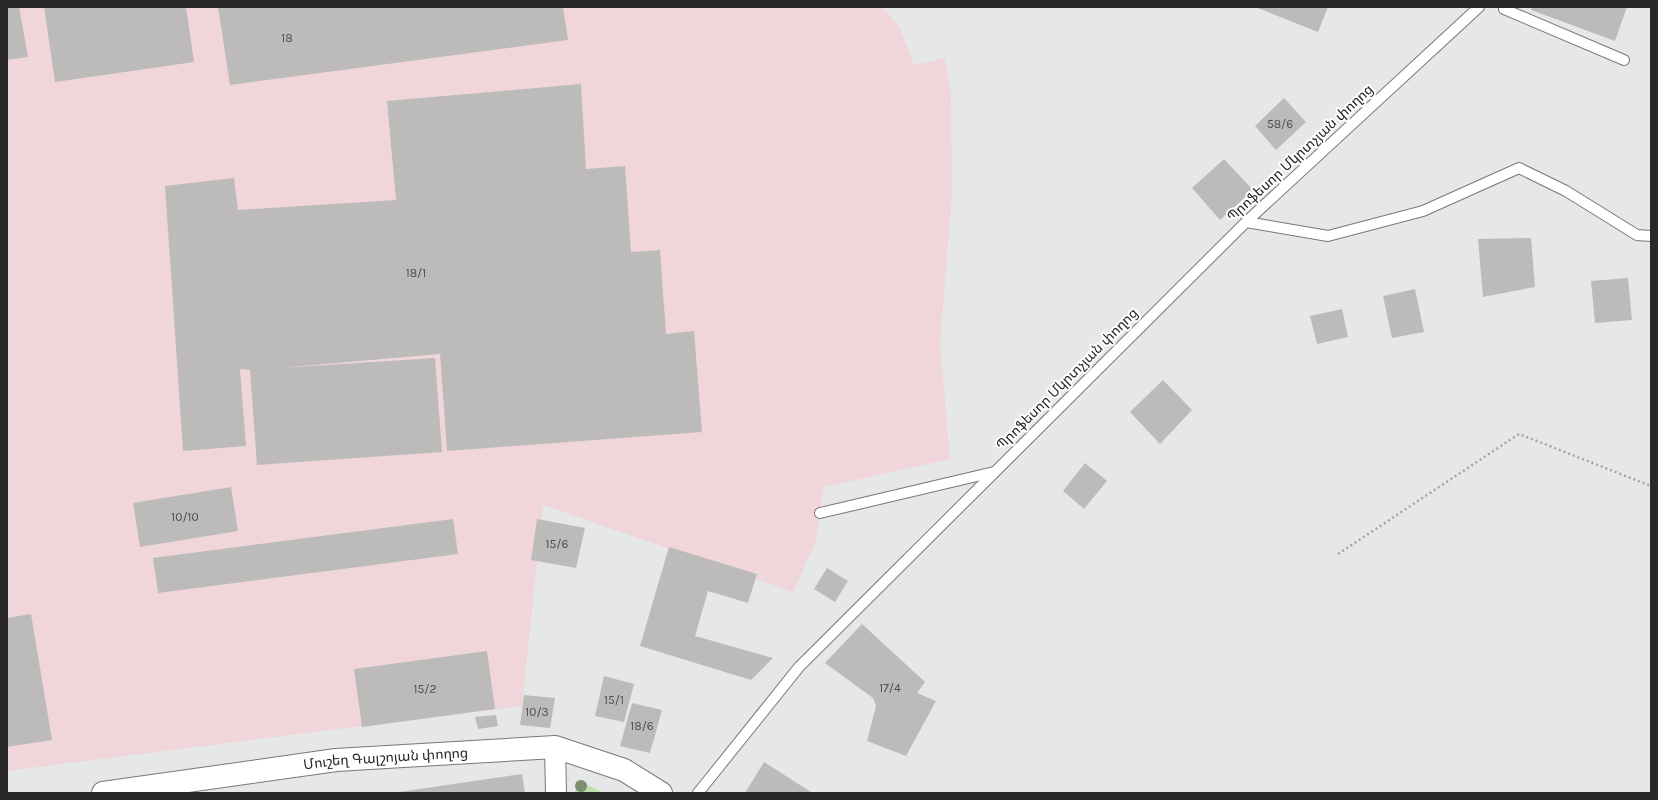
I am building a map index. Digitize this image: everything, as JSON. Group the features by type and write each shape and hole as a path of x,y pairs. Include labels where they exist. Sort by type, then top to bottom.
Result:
{"street":[{"name":"Մուշեղ Գալշոյան փողոց","path":"102,793 336,760 555,747 624,770 661,793"},
{"path":"555,747 556,793"}],"lane":[{"name":"Պրոֆեսոր Մկրտչյան փողոց","path":"698,793 799,667 1246,222 1479,7"},
{"path":"1504,7 1504,9 1624,60"},
{"path":"1246,222 1328,236 1423,211 1519,168 1566,191 1637,235 1651,236"},
{"path":"820,513 994,472"}],"path":[{"path":"1338,554 1520,434 1651,486"}],"shaded area":[{"path":"7,7 881,7 899,26 914,65 945,58 951,96 952,195 940,344 950,459 824,487 816,541 793,592 543,505 522,706 7,771"}],"green space":[{"path":"577,780 604,793 575,793"}],"building":[{"path":"7,7 19,7 28,57 7,60"},
{"path":"44,7 186,7 194,62 55,82"},
{"path":"218,7 563,7 568,40 230,85"},
{"path":"1255,7 1328,7 1318,32"},
{"path":"1532,7 1627,7 1615,41 1531,10"},
{"path":"581,84 586,169 625,166 631,252 660,250 666,334 694,331 702,432 447,451 440,354 279,368 435,358 442,452 257,465 250,370 240,369 246,446 183,451 165,186 234,178 238,210 396,200 387,101"},
{"path":"1284,98 1306,122 1276,150 1255,126"},
{"path":"1224,159 1253,190 1220,220 1192,188"},
{"path":"1531,238 1535,287 1483,297 1478,239"},
{"path":"1628,278 1632,320 1595,323 1591,281"},
{"path":"1415,289 1424,332 1392,338 1383,296"},
{"path":"1342,309 1348,337 1317,344 1310,316"},
{"path":"1163,380 1192,410 1160,444 1130,412"},
{"path":"1085,463 1107,481 1084,509 1063,491"},
{"path":"231,487 238,531 140,547 133,503"},
{"path":"453,519 458,554 158,593 153,558"},
{"path":"537,519 585,528 576,568 531,560"},
{"path":"669,547 757,574 748,603 708,591 695,636 773,658 751,680 640,646"},
{"path":"827,568 848,581 835,602 814,589"},
{"path":"31,614 52,740 7,747 7,618"},
{"path":"862,624 925,682 917,693 936,701 906,756 867,741 876,706 873,698 825,663"},
{"path":"487,651 495,709 362,727 354,669"},
{"path":"604,676 634,684 624,722 595,716"},
{"path":"524,695 555,698 550,728 520,725"},
{"path":"632,703 662,710 650,753 620,746"},
{"path":"496,715 498,726 478,729 475,717"},
{"path":"764,762 811,792 745,793"},
{"path":"522,774 525,793 399,792"}]}
